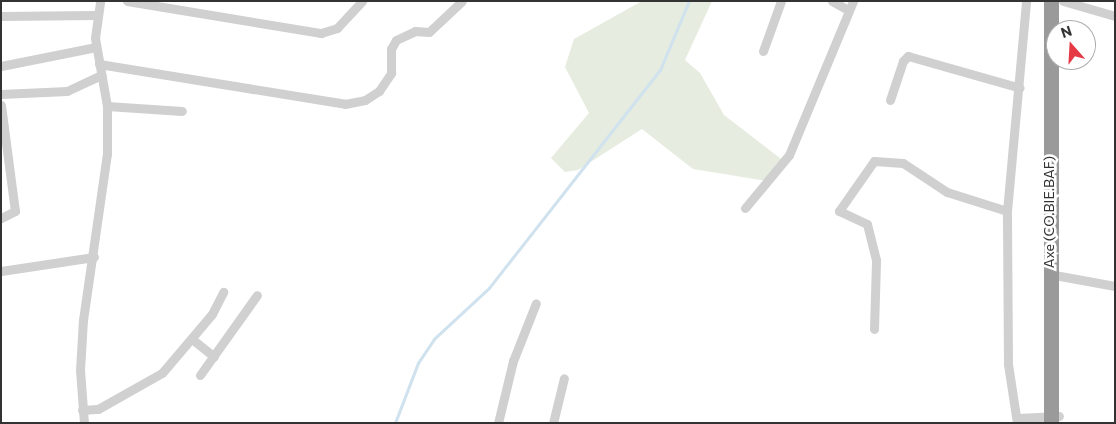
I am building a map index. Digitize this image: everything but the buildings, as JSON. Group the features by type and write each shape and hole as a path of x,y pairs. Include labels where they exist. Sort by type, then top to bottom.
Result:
{"highway":[{"name":"Axe (CO.BIE.BAF)","path":"1051,1 1055,420"},
{"path":"1058,20 1059,1"},
{"name":"Axe (CO.BIE.BAF)","path":"1053,218 1058,70"}],"street":[{"path":"84,423 81,347 107,154 107,106 96,47 96,15 100,1"},
{"path":"127,1 299,30 330,32 362,1"},
{"path":"763,51 781,1"},
{"path":"832,1 848,10"},
{"path":"745,208 789,155 853,1"},
{"path":"1026,1 1020,88 1007,212 1008,364 1017,420 1055,420"},
{"path":"1063,1 1115,16"},
{"path":"99,64 291,97 345,104 365,100 379,91 391,73 392,44 415,31 429,32 459,2"},
{"path":"1,16 96,15"},
{"path":"1,66 96,47"},
{"path":"890,100 903,60 908,56 1020,88"},
{"path":"1,94 67,91 101,75"},
{"path":"1,105 15,210 1,218"},
{"path":"107,106 182,111"},
{"path":"874,329 876,260 867,224 839,211 874,161 903,163 946,192 1007,212"},
{"path":"1,271 94,257"},
{"path":"1054,275 1115,286"},
{"path":"82,410 98,409 144,387 192,339 223,292"},
{"path":"200,376 257,295"},
{"path":"498,423 513,361 536,303"},
{"path":"192,339 214,357"},
{"path":"553,423 564,378"}],"shaded area":[{"path":"642,1 712,1 685,60 700,73 724,115 785,162 767,181 693,169 642,129 578,170 565,172 551,158 589,113 565,67 574,39"}],"waterway":[{"path":"395,423 418,363 434,339 489,288 660,70 689,1"}]}
